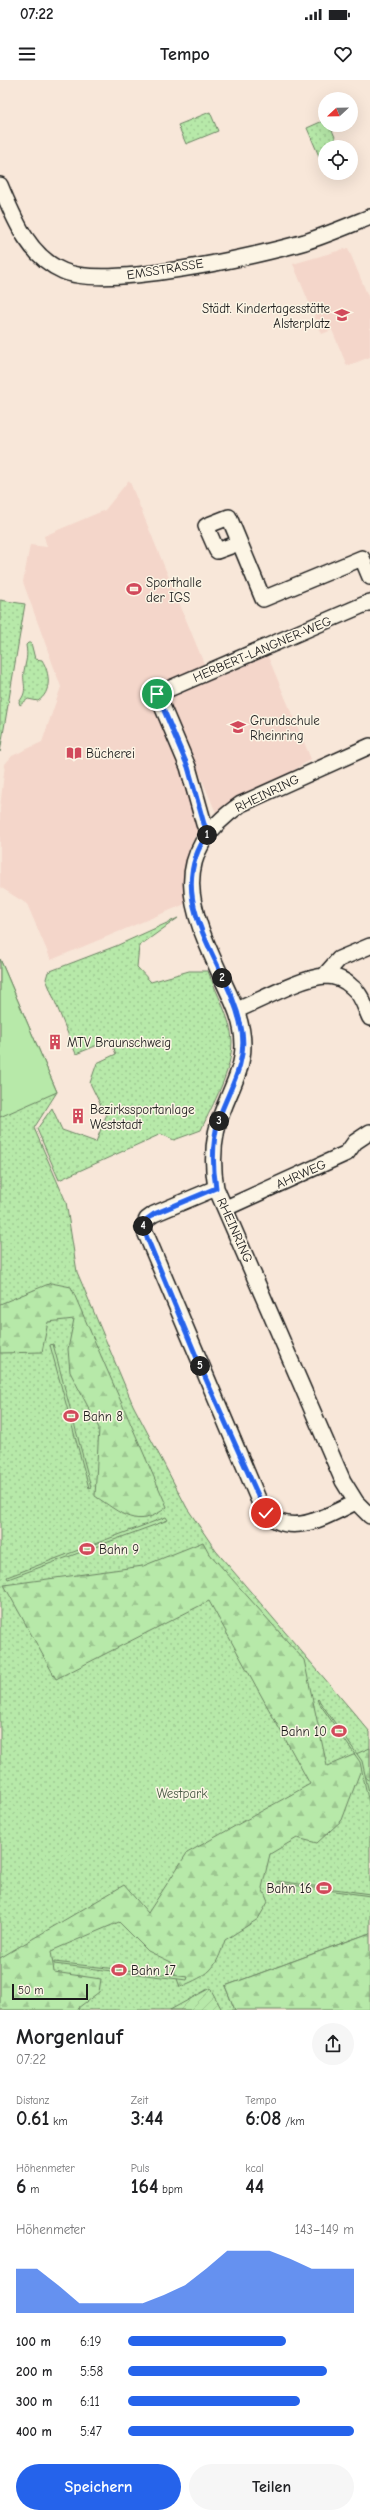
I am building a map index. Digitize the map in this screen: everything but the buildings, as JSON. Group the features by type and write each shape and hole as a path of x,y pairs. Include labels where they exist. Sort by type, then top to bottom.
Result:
{"street":[{"name":"EMSSTRASSE","path":"0,185 18,226 29,243 49,262 62,271 79,276 109,277 145,273 237,257 303,242 370,218"},
{"path":"239,543 263,599 362,558 370,577"},
{"name":"HERBERT-LANGNER-WEG","path":"209,832 204,824 188,767 157,694 370,602"},
{"name":"RHEINRING","path":"370,746 241,804 219,820 209,832 194,864 192,899 204,936 237,1010 242,1031 242,1060 215,1134 213,1164 216,1188 226,1208 343,1481 356,1502 370,1516"},
{"path":"324,976 340,959 370,946"},
{"path":"237,1010 307,980 324,976 342,979 354,987 370,1018"},
{"name":"AHRWEG","path":"226,1208 348,1153 355,1142 370,1132"},
{"path":"216,1188 154,1214 147,1219 143,1228 262,1508 280,1524 291,1525 315,1520 356,1502"}],"shaded area":[{"name":"Städt. Kindertagesstätte Alsterplatz","path":"348,248 370,301 370,357 347,366 332,330 322,334 293,264"},
{"path":"129,480 205,666 142,694 149,708 157,704 186,774 198,831 190,846 185,868 183,889 185,904 51,960 27,904 0,887 0,808 5,764 12,756 42,742 61,687 23,582 30,545 47,547 44,536 105,510"},
{"name":"Grundschule Rheinring","path":"266,652 311,759 219,820 166,694"}],"green space":[{"path":"210,112 218,131 186,144 178,125"},
{"path":"318,123 318,132 333,132 336,140 318,140 318,154 307,128"},
{"path":"0,600 25,604 0,752"},
{"path":"31,643 35,659 42,660 45,665 48,676 48,688 43,697 38,701 28,699 20,705 19,702 24,694 24,671 27,656 26,645"},
{"path":"178,918 139,946 137,967 151,982 189,971 208,971 229,1023 232,1041 229,1064 216,1098 201,1130 174,1140 161,1134 59,1180 37,1129 52,1108 62,1130 96,1142 106,1116 90,1083 97,1063 116,1054 110,1040 76,1054 46,979 48,972 116,946"},
{"name":"Westpark","path":"0,959 57,1092 34,1128 66,1202 77,1272 133,1405 187,1508 216,1551 370,1732 370,1933 225,1986 235,2010 0,2010"},
{"path":"0,959 57,1092 0,1117"},
{"path":"51,1283 71,1287 167,1507 147,1518 138,1519 130,1517 121,1513 95,1496 99,1428 70,1372 68,1349 74,1319 48,1322 42,1352 0,1353 0,1304"},
{"name":"Bahn 8","path":"53,1344 91,1487 89,1488 50,1345"},
{"name":"Bahn 9","path":"166,1517 168,1520 8,1579 7,1577"},
{"path":"203,1542 209,1553 304,1660 327,1766 370,1748 370,1781 360,1772 342,1820 317,1843 297,1838 270,1854 262,1888 268,1902 258,1919 225,1940 218,1959 205,1975 180,1987 171,1962 148,1951 119,1922 51,1951 54,1972 101,1979 99,1992 78,2008 79,2010 0,2010 0,1958 124,1885 148,1913 187,1853 310,1784 209,1601 56,1679 4,1585 143,1566"},
{"name":"Bahn 10","path":"318,1699 362,1761 370,1797 370,1808 360,1762 317,1700"},
{"name":"Bahn 16","path":"278,1881 370,1894 370,1896 278,1883"},
{"path":"370,1933 370,2010 235,2010 225,1986"},
{"name":"Bahn 17","path":"54,1962 188,1977 187,1980 54,1964"},
{"path":"210,1988 222,2010 170,2010"}],"place":[{"name":"Städt. Kindertagesstätte Alsterplatz","path":"342,315"},
{"name":"Sporthalle der IGS","path":"134,589"},
{"name":"Grundschule Rheinring","path":"238,727"},
{"name":"Bücherei","path":"74,753"},
{"name":"MTV Braunschweig","path":"55,1042"},
{"name":"Bezirkssportanlage Weststadt","path":"78,1116"},
{"name":"Bahn 8","path":"71,1416"},
{"name":"Bahn 9","path":"87,1549"},
{"name":"Bahn 10","path":"339,1731"},
{"name":"Bahn 16","path":"324,1888"},
{"name":"Bahn 17","path":"119,1970"}],"route":[{"path":"157,694 188,767 204,824 209,832 196,856 192,873 192,899 204,936 237,1010 242,1031 243,1045 242,1060 239,1072 219,1119 215,1134 213,1164 216,1188 154,1214 147,1219 143,1228 145,1238 201,1368 262,1508 266,1513"}]}
